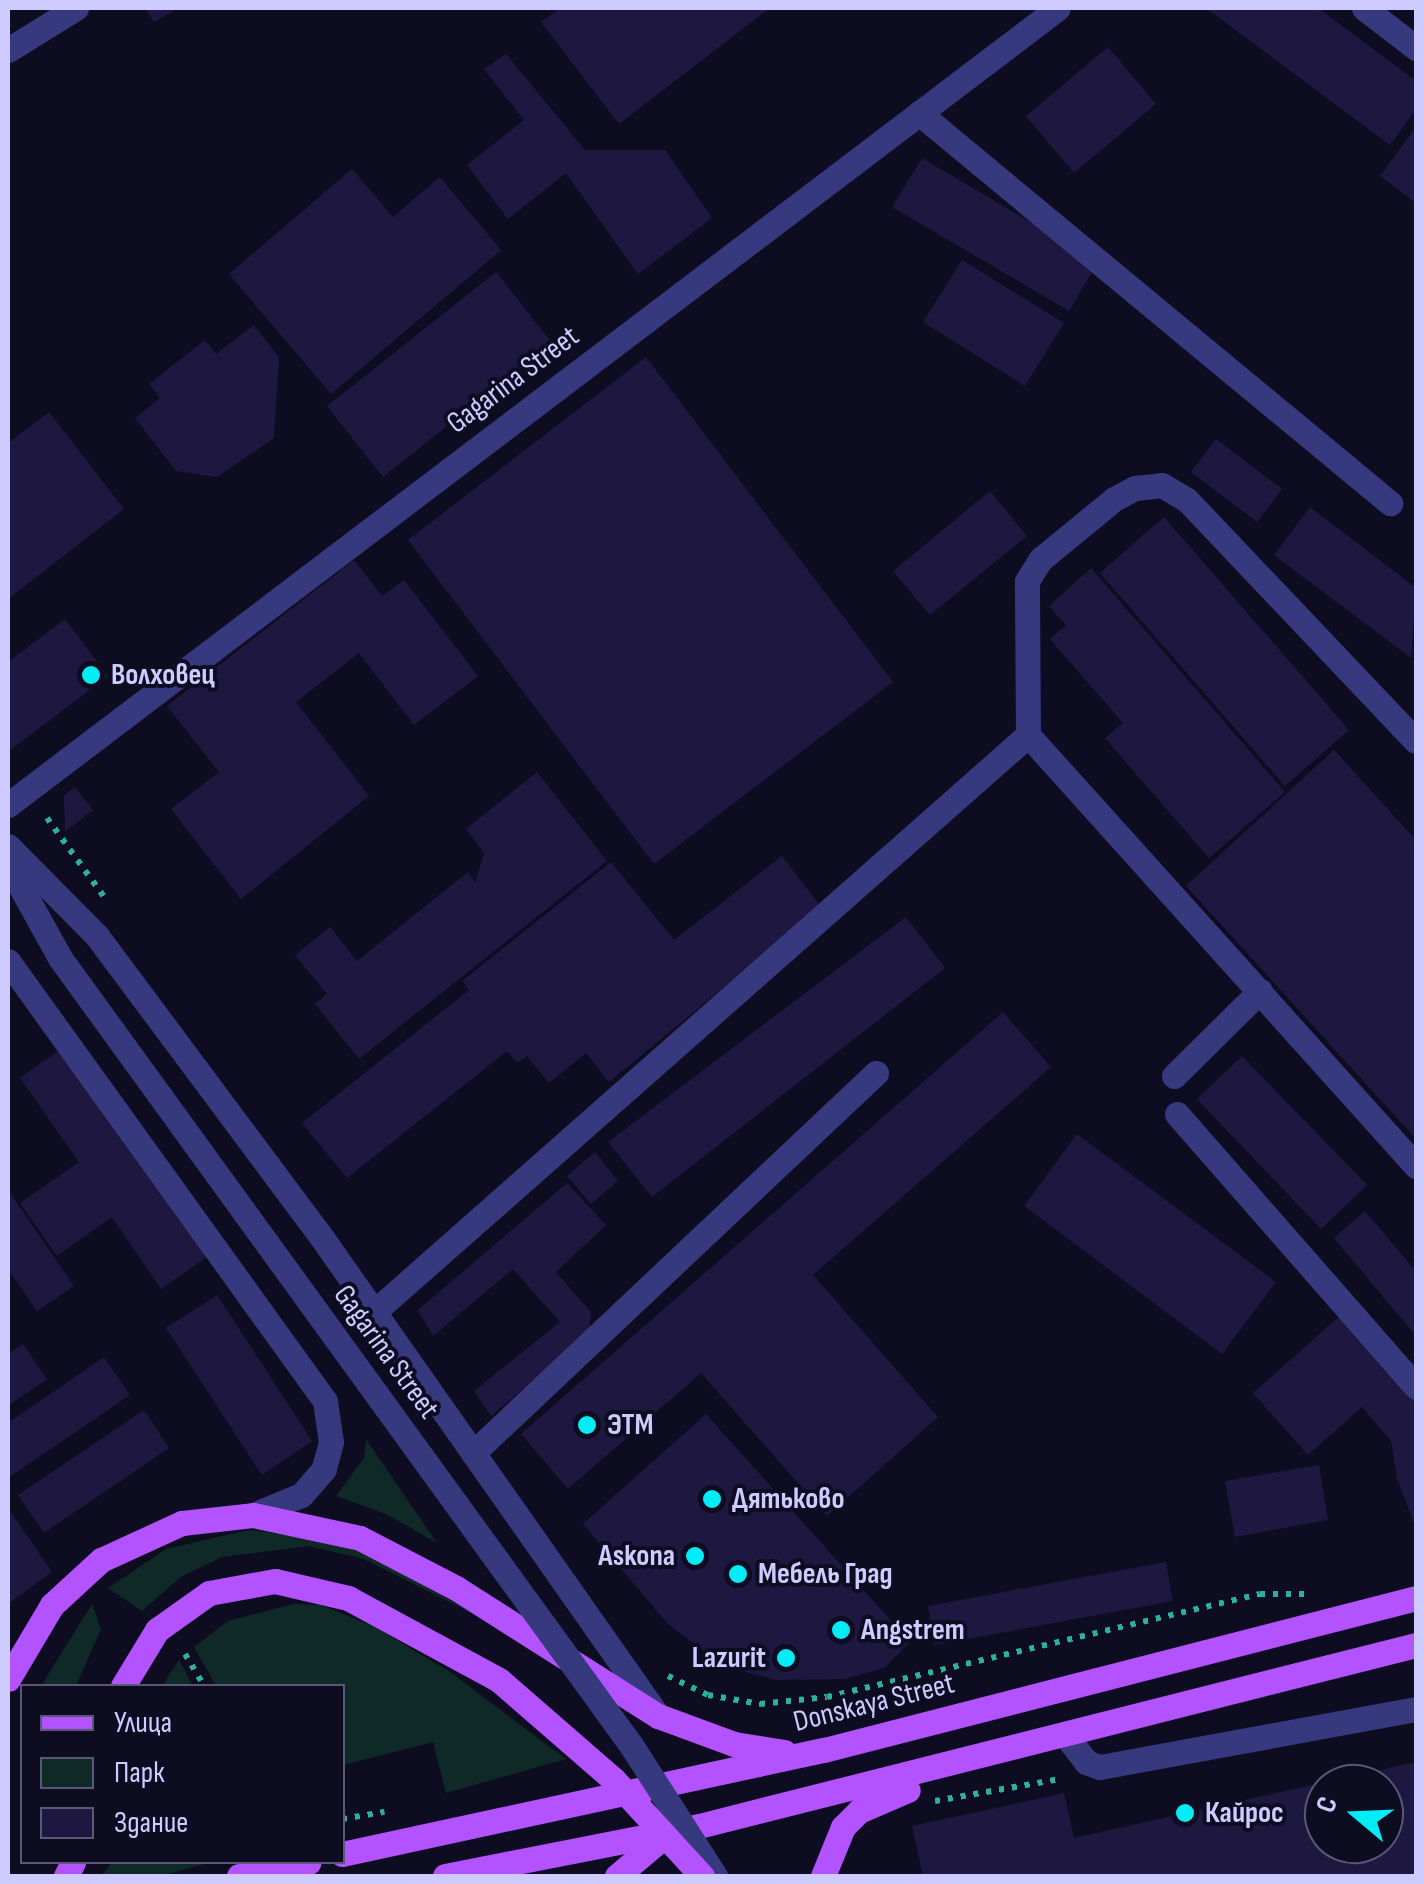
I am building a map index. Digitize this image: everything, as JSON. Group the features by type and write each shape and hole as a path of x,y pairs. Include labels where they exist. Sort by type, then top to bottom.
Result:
{"main road":[{"path":"8,1679 52,1605 101,1560 182,1523 253,1515 360,1538 456,1588 658,1716 734,1744 779,1752 824,1750"},
{"path":"123,1684 157,1630 210,1593 274,1581 348,1598 499,1680 614,1780 702,1876"},
{"name":"Donskaya Street","path":"345,1853 824,1750 1416,1598"},
{"path":"445,1876 699,1826 1026,1747 1416,1644"},
{"path":"823,1876 843,1827 859,1811 1026,1747"},
{"path":"617,1876 648,1844 699,1826"},
{"path":"239,1876 299,1864"}],"street":[{"path":"8,50 76,8"},
{"name":"Gagarina Street","path":"8,805 1058,8"},
{"path":"1364,8 1416,48"},
{"path":"919,113 1390,504"},
{"path":"1416,742 1187,500 1162,486 1114,499 1040,559 1028,581 1028,735 1416,1166"},
{"path":"374,1312 1028,735"},
{"path":"8,846 97,936 374,1312 658,1716"},
{"name":"Gagarina Street","path":"8,864 60,958 632,1745 715,1876"},
{"path":"8,961 325,1400 331,1442 324,1468 301,1495 253,1515"},
{"path":"1174,1076 1260,990"},
{"path":"473,1453 876,1074"},
{"path":"1177,1114 1416,1386"},
{"path":"1066,1736 1086,1762 1100,1767 1416,1710"}],"path":[{"path":"708,1696 760,1704 827,1697 1260,1594 1320,1594"},
{"path":"186,1654 203,1684"},
{"path":"345,1818 372,1813"}],"green space":[{"path":"366,1439 437,1543 386,1514 336,1496 364,1458"},
{"path":"249,1530 332,1541 374,1557 481,1618 364,1559 309,1546 222,1557 181,1577 142,1611 108,1588 166,1549"},
{"path":"92,1604 101,1629 77,1684 42,1684"},
{"path":"293,1604 321,1605 373,1626 449,1671 566,1759 446,1793 433,1742 345,1764 345,1684 215,1684 194,1647 228,1621"},
{"path":"179,1660 192,1684 164,1684"},
{"path":"110,1864 205,1864 161,1876 101,1876"}],"building":[{"path":"145,8 178,8 154,22"},
{"path":"560,8 770,8 619,124 541,22"},
{"path":"1206,8 1318,8 1416,81 1416,109 1390,145"},
{"path":"1108,47 1156,104 1074,173 1026,116"},
{"path":"506,54 585,150 665,150 712,218 638,274 566,173 508,219 467,165 524,120 484,69"},
{"path":"1416,127 1416,203 1380,176"},
{"path":"922,158 1098,262 1069,311 892,207"},
{"path":"352,169 393,217 440,177 501,250 331,394 229,274"},
{"path":"962,260 1064,323 1025,386 923,322"},
{"path":"496,272 552,343 383,477 327,406"},
{"path":"254,325 279,357 274,438 217,477 176,471 135,418 160,398 149,384 205,340 216,354"},
{"path":"646,357 893,682 654,864 408,540"},
{"path":"49,412 124,509 8,599 8,443"},
{"path":"1216,439 1282,489 1257,522 1191,472"},
{"path":"990,491 1027,536 930,615 893,571"},
{"path":"1310,507 1416,588 1411,658 1274,555"},
{"path":"1164,517 1349,730 1285,786 1100,573"},
{"path":"354,560 382,596 404,580 478,676 414,725 359,653 296,702 369,796 241,899 171,809 219,772 167,706"},
{"path":"1091,568 1285,792 1209,858 1105,738 1123,723 1050,639 1066,625 1049,606"},
{"path":"65,619 108,676 8,752 8,662"},
{"path":"1334,750 1416,840 1416,1139 1186,886"},
{"path":"537,772 607,861 359,1059 315,1004 327,994 295,955 330,927 357,961 468,872 475,883 484,853 466,829"},
{"path":"75,787 93,810 65,832 64,796"},
{"path":"782,856 821,907 609,1082 586,1053 549,1083 527,1056 517,1063 507,1051 347,1178 302,1123 469,990 462,981 611,862 674,940"},
{"path":"906,917 945,968 652,1197 608,1142"},
{"path":"1003,1012 1051,1067 813,1275 938,1417 827,1516 701,1373 568,1489 521,1434"},
{"path":"62,1048 207,1257 161,1289 112,1217 57,1256 20,1203 79,1162 20,1078"},
{"path":"1242,1056 1367,1185 1321,1229 1197,1099"},
{"path":"1077,1134 1276,1282 1222,1354 1024,1206"},
{"path":"595,1152 618,1181 591,1204 567,1176"},
{"path":"567,1183 606,1225 556,1272 591,1312 589,1332 491,1416 474,1391 560,1322 513,1269 433,1336 418,1310"},
{"path":"8,1190 74,1286 37,1311 8,1269"},
{"path":"1365,1211 1416,1271 1416,1336 1334,1238"},
{"path":"217,1295 312,1441 262,1475 166,1328"},
{"path":"1341,1315 1416,1401 1416,1529 1397,1478 1391,1441 1362,1407 1308,1455 1253,1393"},
{"path":"23,1344 47,1379 8,1406 8,1354"},
{"path":"104,1357 130,1395 8,1478 8,1423"},
{"path":"144,1410 169,1448 44,1533 18,1495"},
{"name":"Мебель Град","path":"706,1414 910,1642 884,1668 845,1679 777,1680 726,1667 669,1625 583,1524"},
{"path":"1319,1465 1328,1520 1235,1537 1225,1481"},
{"path":"8,1508 52,1572 8,1604"},
{"path":"1166,1562 1173,1601 935,1645 928,1606"},
{"path":"1416,1762 1416,1876 923,1876 912,1826 1064,1793 1074,1838 1304,1787 1304,1864 1404,1864 1404,1765"}],"place":[{"name":"Волховец","path":"91,675"},
{"name":"ЭТМ","path":"587,1425"},
{"name":"Дятьково","path":"712,1499"},
{"name":"Askona","path":"695,1556"},
{"name":"Мебель Град","path":"738,1574"},
{"name":"Angstrem","path":"841,1630"},
{"name":"Lazurit","path":"786,1658"},
{"name":"Кайрос","path":"1185,1813"}]}
